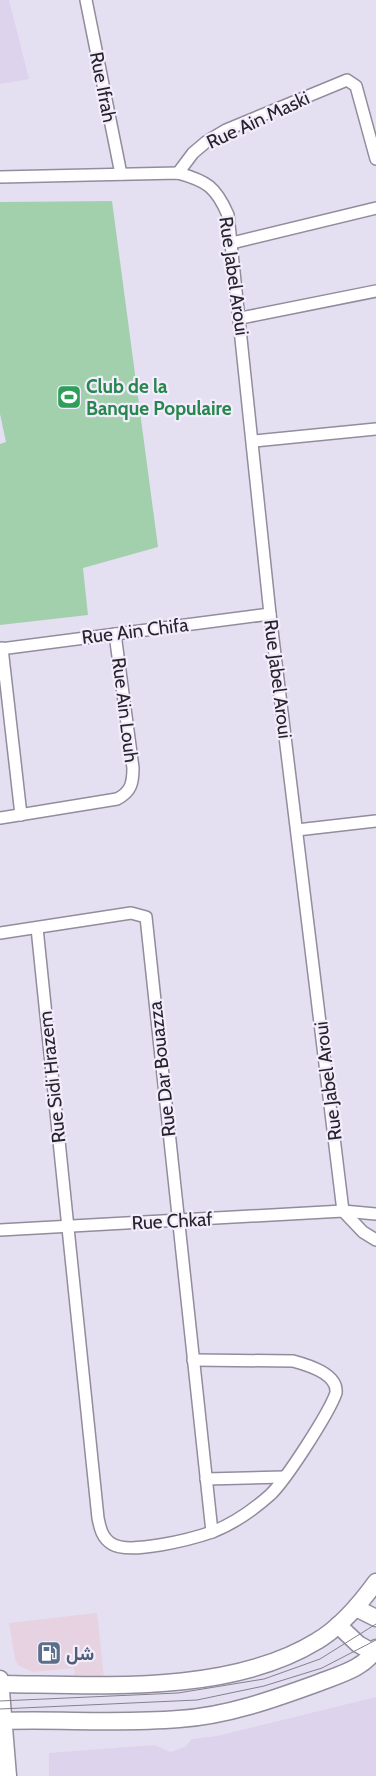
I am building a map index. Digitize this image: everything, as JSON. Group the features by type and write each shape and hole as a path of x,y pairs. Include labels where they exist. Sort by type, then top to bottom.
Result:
{"main road":[{"path":"8,1776 0,1682 143,1683 210,1676 272,1662 318,1641 356,1608 376,1582"},
{"path":"356,1608 376,1618"},
{"path":"2,1721 153,1720 194,1717 273,1700 354,1668 375,1652 358,1644 338,1625"}],"street":[{"name":"Rue Ifrah","path":"86,0 121,174"},
{"name":"Rue Ain Maski","path":"178,173 193,153 206,142 226,130 347,80 356,86 376,159"},
{"path":"0,178 178,173"},
{"name":"Rue Jabel Aroui","path":"178,173 205,183 215,190 228,215 254,441 270,614 344,1211"},
{"path":"232,244 376,208"},
{"path":"240,318 376,291"},
{"path":"254,441 376,429"},
{"name":"Rue Ain Chifa","path":"1,648 270,614"},
{"name":"Rue Ain Louh","path":"21,815 117,799 125,795 132,786 132,768 115,634"},
{"path":"0,818 21,815 1,648"},
{"path":"297,830 376,821"},
{"name":"Rue Dar Bouazza","path":"37,928 132,913 146,917 212,1532"},
{"path":"0,933 37,928"},
{"name":"Rue Sidi Hrazem","path":"37,928 101,1531 111,1544 126,1549 212,1532 247,1513 272,1493 334,1398 336,1388 334,1382 308,1366 293,1361 193,1360"},
{"path":"344,1211 362,1232 376,1240"},
{"name":"Rue Chkaf","path":"0,1230 344,1211 376,1214"},
{"path":"206,1479 284,1477"}],"shaded area":[{"path":"0,0 9,0 29,79 0,84"},
{"path":"97,1613 104,1678 75,1678 74,1668 33,1672 18,1665 15,1659 9,1623"},
{"path":"376,1697 376,1776 49,1776 49,1753 155,1745 170,1752 185,1747 192,1739 217,1736"}],"green space":[{"name":"Club de la Banque Populaire","path":"112,201 158,547 83,568 88,615 0,625 0,444 6,442 0,414 0,202"}],"tram line":[{"path":"0,1701 178,1693 264,1679 320,1659 376,1624"},
{"path":"0,1709 197,1700 264,1686 322,1668 376,1640"}],"place":[{"name":"Club de la Banque Populaire","path":"69,397"},
{"name":"شل","path":"49,1653"}]}
